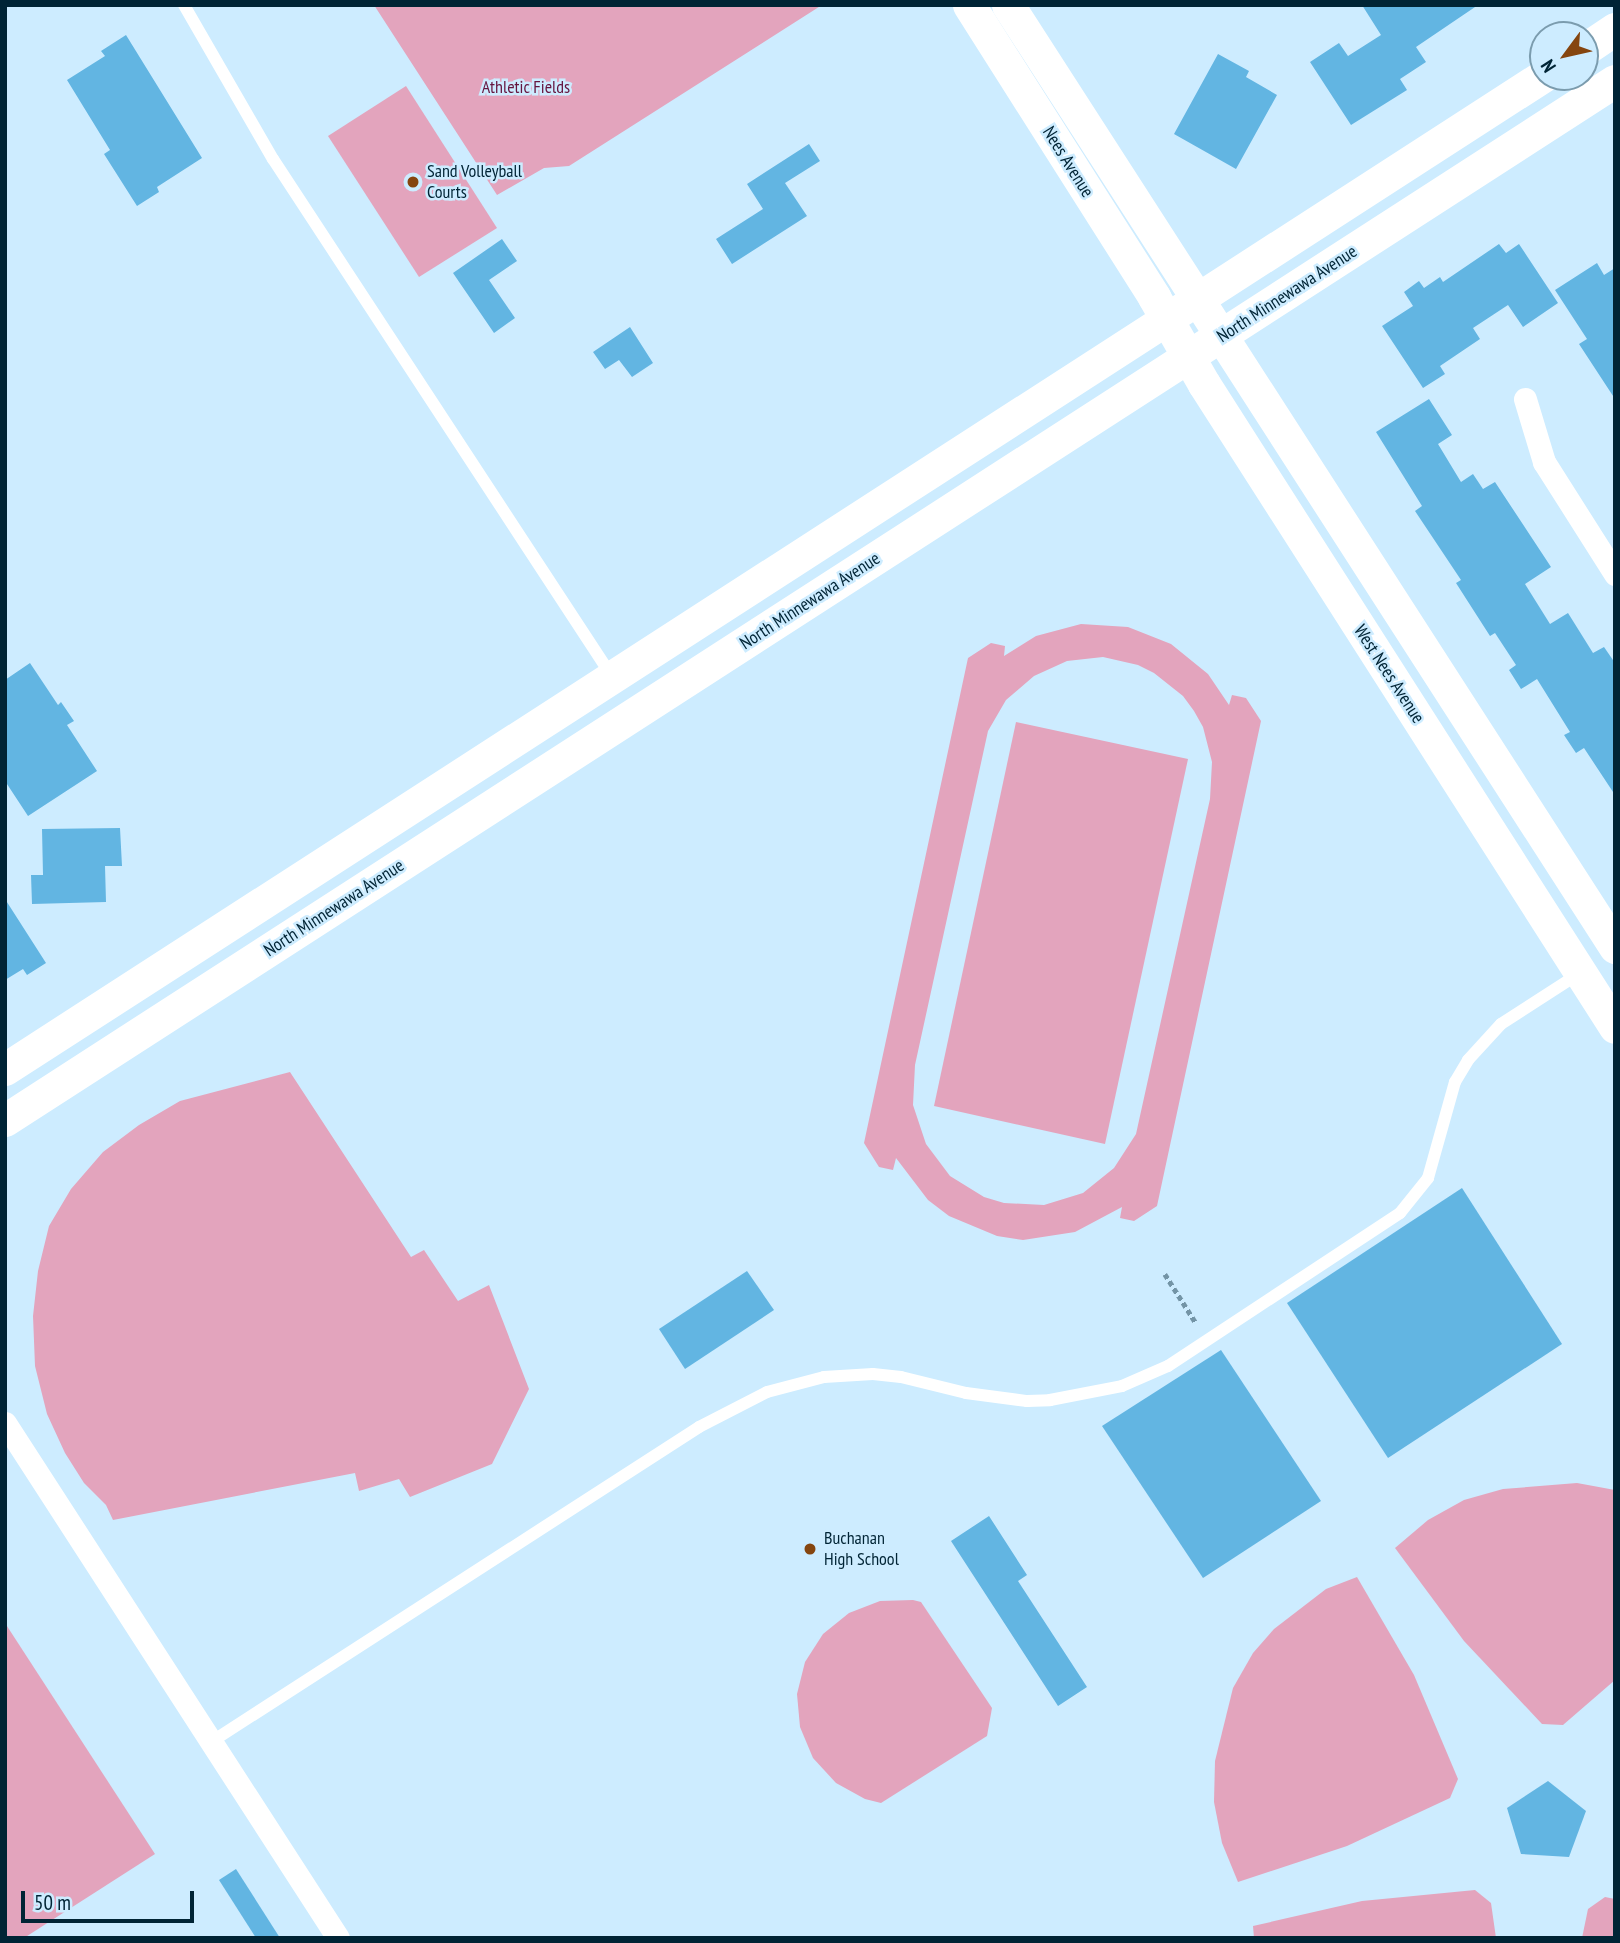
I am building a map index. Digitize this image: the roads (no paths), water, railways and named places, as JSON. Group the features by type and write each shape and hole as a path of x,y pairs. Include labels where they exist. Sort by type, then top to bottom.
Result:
{"main road":[{"name":"Nees Avenue","path":"969,5 1167,320"},
{"name":"Nees Avenue","path":"1008,5 1200,299"},
{"path":"1599,40 1615,29"},
{"name":"North Minnewawa Avenue","path":"5,1120 1615,81"},
{"path":"5,1069 1529,85"},
{"path":"1200,299 1615,947"},
{"name":"West Nees Avenue","path":"1167,320 1615,1027"},
{"path":"613,678 636,714"},
{"path":"1580,973 1598,972 1615,987"}],"street":[{"path":"1525,399 1544,461 1615,574"},
{"path":"5,1423 338,1938"}],"lane":[{"path":"184,5 273,159 613,678"},
{"path":"211,1742 699,1427 767,1392 824,1377 873,1374 901,1377 966,1393 1017,1400 1050,1400 1122,1386 1168,1366 1400,1213 1428,1178 1455,1082 1475,1051 1501,1024 1580,973"}],"place":[{"name":"Sand Volleyball Courts","path":"413,182"},
{"name":"Buchanan High School","path":"810,1549"}],"park label":[{"name":"Athletic Fields","path":"526,87"}]}
